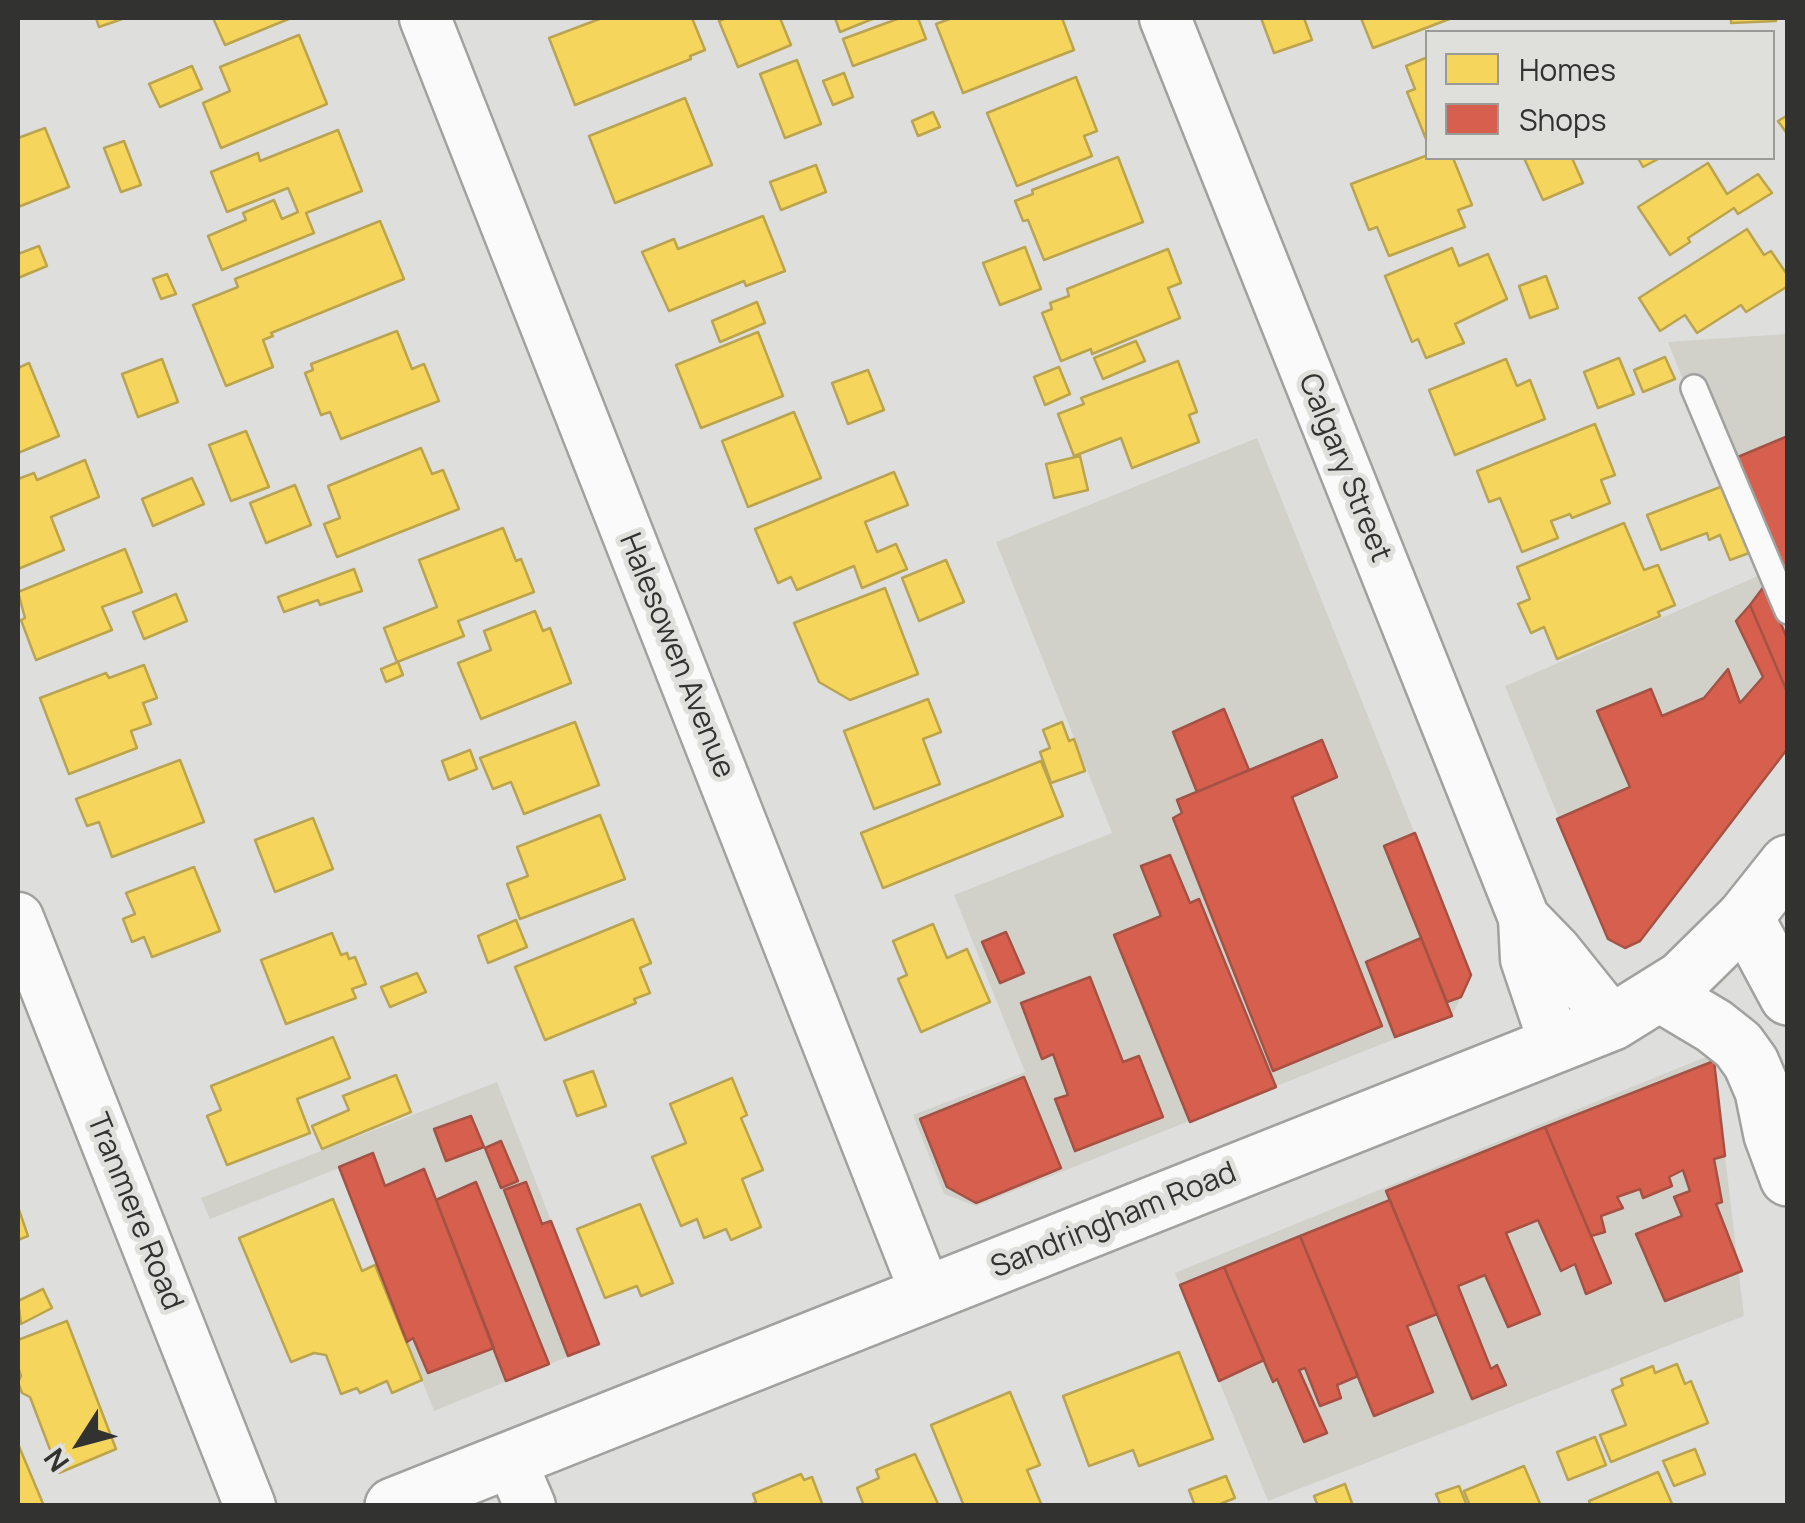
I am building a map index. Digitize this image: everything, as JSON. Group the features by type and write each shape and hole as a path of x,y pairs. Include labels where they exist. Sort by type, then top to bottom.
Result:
{"main road":[{"name":"Sandringham Road","path":"393,1506 520,1482 927,1296 1614,1022 1682,979 1745,917 1788,864"},
{"path":"1745,917 1788,997"},
{"path":"1662,995 1738,1045 1762,1091 1772,1135 1788,1178"}],"street":[{"name":"Halesowen Avenue","path":"425,18 927,1296"},
{"name":"Calgary Street","path":"1165,18 1524,918 1526,958 1555,1045"},
{"name":"Tranmere Road","path":"18,918 250,1506"},
{"name":"Calgary Street","path":"1524,918 1614,1022"}],"lane":[{"path":"1694,388 1788,611"}],"shaded area":[{"path":"1787,334 1787,748 1640,941 1625,948 1608,939 1505,686 1760,575 1668,342"},
{"path":"1257,438 1471,975 1452,1016 976,1206 944,1194 913,1115 1025,1072 954,895 1112,833 996,542"},
{"path":"1713,1054 1744,1316 1268,1501 1175,1273"},
{"path":"497,1082 599,1344 434,1411 339,1168 210,1219 201,1198"}],"building: Homes":[{"path":"96,18 125,18 99,27"},
{"path":"213,18 291,18 225,45"},
{"path":"602,18 692,18 705,50 575,105 549,38"},
{"path":"780,18 791,45 738,67 719,21"},
{"path":"835,18 875,18 840,32"},
{"path":"900,18 918,18 926,39 853,66 843,39"},
{"path":"952,18 1062,18 1074,50 963,93 936,24"},
{"path":"1261,18 1304,18 1312,40 1274,53"},
{"path":"1361,18 1452,18 1373,48"},
{"path":"1731,18 1776,18 1776,21 1731,23"},
{"path":"299,35 327,104 221,148 203,103 230,91 220,67"},
{"path":"1425,58 1425,137 1407,92 1415,89 1406,66"},
{"path":"797,60 821,124 785,138 760,74"},
{"path":"192,66 202,89 160,107 149,84"},
{"path":"844,73 853,97 833,105 823,81"},
{"path":"1076,77 1097,131 1084,136 1092,156 1017,186 987,113"},
{"path":"685,98 712,165 615,203 589,136"},
{"path":"933,112 940,127 918,136 912,121"},
{"path":"1788,115 1788,135 1778,121"},
{"path":"45,128 69,187 18,207 18,138"},
{"path":"338,130 362,191 306,213 314,233 222,270 208,236 246,220 243,213 274,200 282,219 298,212 288,188 227,212 211,172 258,153 260,161"},
{"path":"124,141 141,185 121,192 104,148"},
{"path":"1425,156 1425,160 1454,160 1472,205 1458,210 1465,227 1389,256 1377,227 1369,230 1351,184"},
{"path":"1118,157 1143,222 1044,260 1028,220 1023,221 1015,201 1033,194 1032,190"},
{"path":"1525,160 1573,160 1583,183 1543,200"},
{"path":"1708,163 1727,194 1758,174 1772,193 1738,214 1734,208 1688,238 1690,242 1670,255 1638,207"},
{"path":"816,165 826,192 781,210 770,182"},
{"path":"763,216 785,271 746,286 744,281 669,311 642,252 674,239 678,249"},
{"path":"380,221 404,279 271,333 273,336 263,340 273,367 226,386 193,305 238,287 235,279"},
{"path":"1747,229 1764,255 1771,251 1788,276 1788,286 1746,312 1741,305 1697,333 1685,315 1660,331 1639,298"},
{"path":"39,246 47,266 18,278 18,254"},
{"path":"1025,247 1041,289 1000,305 983,263"},
{"path":"1452,248 1459,266 1488,254 1507,299 1455,324 1464,343 1426,358 1418,339 1412,342 1385,276"},
{"path":"1168,249 1181,283 1168,288 1180,318 1092,354 1091,349 1061,361 1042,313 1052,309 1050,303 1069,296 1067,289"},
{"path":"167,274 176,294 161,299 153,279"},
{"path":"1546,276 1558,308 1530,318 1519,286"},
{"path":"757,302 765,323 720,342 712,321"},
{"path":"397,331 412,369 424,364 439,401 341,439 330,412 321,415 305,373 313,370 311,364"},
{"path":"758,332 783,396 701,428 676,365"},
{"path":"1136,341 1145,361 1103,379 1094,358"},
{"path":"1665,357 1675,379 1643,392 1634,370"},
{"path":"1619,358 1634,394 1598,408 1584,372"},
{"path":"162,359 178,402 138,417 122,374"},
{"path":"1506,359 1517,386 1530,380 1545,419 1455,455 1429,390"},
{"path":"1178,361 1197,412 1189,415 1199,442 1132,468 1121,438 1074,456 1058,414 1084,404 1081,398"},
{"path":"29,363 59,436 18,453 18,368"},
{"path":"1059,367 1070,394 1045,405 1034,377"},
{"path":"868,370 884,410 848,424 832,383"},
{"path":"794,412 821,478 748,507 722,441"},
{"path":"1595,424 1615,475 1601,480 1610,503 1572,518 1570,514 1551,521 1558,538 1522,552 1500,498 1489,502 1477,471"},
{"path":"246,431 269,487 231,501 209,445"},
{"path":"421,448 432,474 443,470 459,509 337,557 324,524 340,518 328,486"},
{"path":"1080,456 1088,490 1054,498 1046,464"},
{"path":"85,460 99,497 51,517 64,550 18,569 18,479 34,473 37,480"},
{"path":"894,472 908,505 865,522 877,552 896,544 907,569 862,588 854,566 797,590 791,577 778,583 755,529"},
{"path":"192,478 204,504 153,526 142,499"},
{"path":"295,485 311,525 266,543 250,503"},
{"path":"1723,486 1749,553 1730,560 1720,535 1709,540 1707,533 1661,550 1647,515"},
{"path":"1624,523 1644,570 1658,565 1675,605 1658,612 1660,616 1557,659 1544,627 1531,633 1518,604 1530,599 1517,567"},
{"path":"503,528 534,592 458,621 464,636 397,662 384,628 437,607 419,560"},
{"path":"125,549 142,592 102,607 112,630 36,660 21,620 25,618 18,592"},
{"path":"946,560 964,602 919,621 902,578"},
{"path":"354,569 362,591 284,612 278,597"},
{"path":"885,588 918,674 850,700 819,682 794,623"},
{"path":"176,594 187,621 144,639 133,612"},
{"path":"535,611 543,631 550,628 571,683 481,719 458,663 491,650 484,631"},
{"path":"398,662 403,675 386,682 381,669"},
{"path":"144,665 157,698 143,703 151,724 131,731 137,748 69,774 40,698 106,673 109,678"},
{"path":"928,699 941,732 923,739 940,784 874,809 844,731"},
{"path":"575,722 599,785 524,814 511,782 493,789 480,758"},
{"path":"1062,722 1069,741 1074,739 1085,771 1051,783 1040,752 1050,748 1043,730"},
{"path":"470,750 477,769 449,780 442,761"},
{"path":"180,760 204,822 112,857 99,822 87,826 76,799"},
{"path":"1041,761 1063,816 883,888 861,833"},
{"path":"600,815 625,879 520,919 507,884 528,876 517,847"},
{"path":"313,818 333,869 275,892 255,840"},
{"path":"194,867 220,931 152,957 144,937 132,942 123,919 135,914 126,893"},
{"path":"633,919 651,963 640,968 650,993 634,999 636,1003 545,1040 515,967"},
{"path":"516,920 527,947 488,963 478,936"},
{"path":"933,924 947,958 967,949 990,1002 921,1032 898,979 907,975 893,941"},
{"path":"332,933 341,955 355,957 366,984 352,989 356,998 286,1024 261,960"},
{"path":"417,973 426,992 390,1007 381,987"},
{"path":"333,1037 350,1078 297,1099 310,1133 227,1165 207,1116 221,1110 211,1086"},
{"path":"593,1071 606,1106 577,1116 564,1081"},
{"path":"396,1075 411,1112 322,1149 312,1126 349,1110 343,1096"},
{"path":"732,1078 747,1115 741,1118 763,1170 742,1179 761,1227 731,1240 726,1229 704,1238 697,1219 681,1226 652,1157 686,1143 670,1104"},
{"path":"333,1199 362,1271 375,1265 422,1380 392,1393 387,1381 360,1393 357,1388 341,1394 326,1355 314,1353 291,1362 239,1238"},
{"path":"640,1204 673,1283 641,1296 637,1286 605,1298 577,1229"},
{"path":"18,1207 28,1236 18,1240"},
{"path":"43,1289 52,1308 21,1324 18,1301"},
{"path":"67,1321 116,1449 59,1473 30,1397 22,1393 18,1382 18,1340"},
{"path":"1179,1352 1213,1439 1139,1466 1133,1450 1089,1466 1063,1396"},
{"path":"1677,1364 1685,1384 1691,1381 1708,1423 1611,1462 1600,1435 1626,1425 1612,1390 1623,1385 1621,1379 1653,1366 1655,1373"},
{"path":"1010,1392 1040,1465 1027,1470 1042,1506 964,1506 931,1425"},
{"path":"1595,1437 1606,1465 1568,1480 1557,1452"},
{"path":"18,1444 44,1506 18,1506"},
{"path":"1695,1449 1705,1474 1674,1486 1663,1461"},
{"path":"915,1454 939,1506 864,1506 857,1488 879,1478 876,1470"},
{"path":"1524,1466 1541,1506 1470,1506 1464,1491"},
{"path":"1658,1472 1673,1506 1591,1506 1589,1501"},
{"path":"801,1474 804,1480 812,1477 823,1506 749,1506 756,1502 753,1494"},
{"path":"1226,1476 1235,1498 1215,1506 1195,1506 1189,1490"},
{"path":"1345,1484 1353,1506 1318,1506 1314,1496"},
{"path":"1459,1486 1467,1506 1441,1506 1436,1494"}],"building: Shops":[{"path":"1788,436 1788,593 1733,459"},
{"path":"1765,585 1788,641 1788,694 1750,605"},
{"path":"1750,605 1788,694 1788,748 1640,941 1625,948 1608,939 1557,819 1630,787 1597,711 1651,689 1662,716 1704,698 1728,669 1740,703 1763,677 1736,621"},
{"path":"1224,709 1249,770 1197,792 1173,732"},
{"path":"1322,740 1337,777 1292,797 1382,1026 1273,1071 1173,818 1182,813 1177,800"},
{"path":"1415,833 1471,975 1461,997 1447,1002 1384,846"},
{"path":"1170,855 1190,903 1199,899 1276,1087 1190,1122 1114,935 1161,916 1141,866"},
{"path":"1006,932 1024,973 1000,983 982,942"},
{"path":"1421,938 1452,1016 1395,1037 1366,962"},
{"path":"1090,977 1123,1062 1139,1056 1163,1117 1075,1151 1055,1099 1068,1095 1053,1054 1042,1059 1021,1003"},
{"path":"1714,1061 1725,1156 1714,1159 1722,1202 1716,1204 1742,1271 1665,1301 1636,1234 1682,1216 1674,1197 1690,1191 1683,1170 1669,1177 1672,1186 1643,1198 1640,1189 1617,1197 1623,1208 1601,1216 1605,1232 1591,1236 1545,1127"},
{"path":"1024,1077 1061,1168 976,1203 947,1187 920,1119"},
{"path":"471,1116 484,1147 446,1161 434,1129"},
{"path":"1545,1127 1611,1283 1586,1294 1575,1264 1561,1271 1538,1220 1506,1233 1540,1314 1508,1327 1485,1275 1458,1286 1491,1369 1497,1365 1506,1385 1472,1399 1386,1191"},
{"path":"501,1141 518,1181 501,1188 485,1148"},
{"path":"373,1153 385,1186 424,1169 494,1348 428,1373 413,1338 407,1342 339,1167"},
{"path":"476,1182 549,1364 506,1381 436,1200"},
{"path":"526,1182 542,1224 551,1221 599,1344 568,1356 504,1190"},
{"path":"1390,1200 1437,1314 1407,1326 1433,1392 1374,1416 1300,1236"},
{"path":"1300,1236 1358,1376 1337,1385 1341,1398 1320,1406 1305,1368 1299,1370 1327,1433 1304,1442 1277,1379 1273,1382 1224,1267"},
{"path":"1224,1267 1264,1360 1219,1381 1180,1285"}]}
